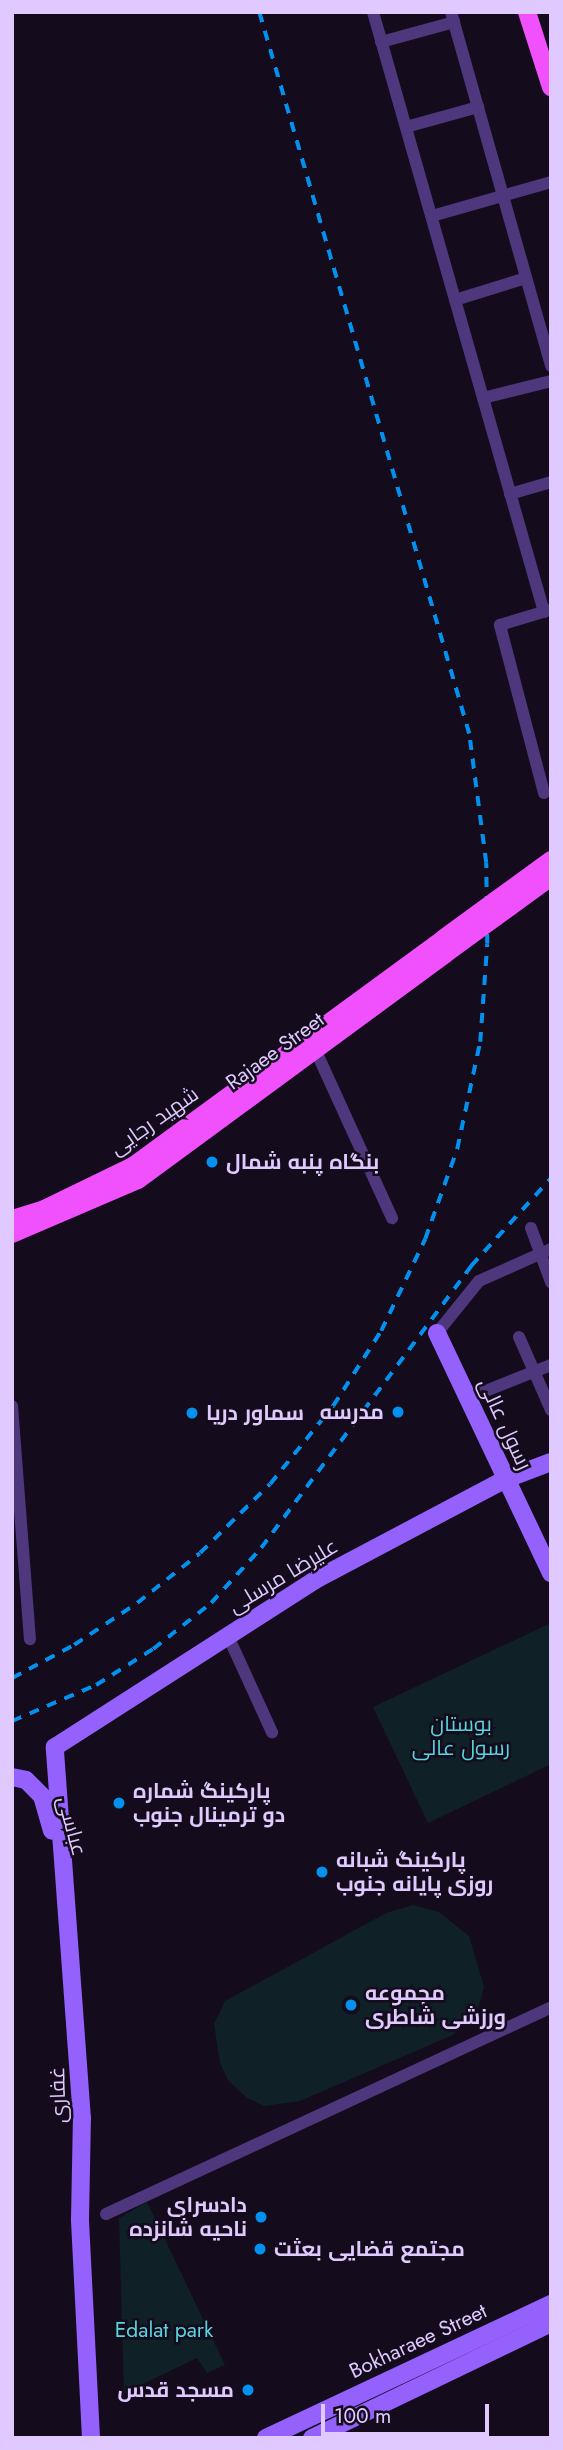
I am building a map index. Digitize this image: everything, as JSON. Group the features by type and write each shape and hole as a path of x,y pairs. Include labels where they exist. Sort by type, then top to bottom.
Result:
{"main road":[{"path":"527,12 551,87"},
{"name":"Rajaee Street","path":"12,1234 138,1180 315,1049 496,908 551,859"},
{"name":"Rajaee Street","path":"496,908 551,877"},
{"name":"شهید رجایی","path":"12,1219 44,1209 133,1166 444,946"}],"street":[{"path":"373,12 510,494 547,611 500,625 544,793"},
{"path":"382,42 453,17 551,366"},
{"path":"406,127 478,107"},
{"path":"432,216 551,182"},
{"path":"455,300 526,278"},
{"path":"483,398 551,381"},
{"path":"510,494 551,482"},
{"path":"315,1049 393,1218"},
{"path":"531,1228 546,1252 551,1282"},
{"path":"438,1333 479,1281 546,1252"},
{"name":"رسول عالی","path":"438,1333 551,1573"},
{"path":"519,1337 551,1410"},
{"path":"468,1398 551,1365"},
{"path":"12,1406 30,1639"},
{"name":"علیرضا مرسلی","path":"53,1752 60,1741 97,1716 315,1580 506,1479 551,1462"},
{"path":"228,1636 272,1732"},
{"name":"غفاری","path":"53,1752 82,2119 80,2219 91,2438"},
{"name":"عباسی","path":"12,1777 30,1783 46,1803 67,1903"},
{"path":"106,2214 551,2007"},
{"name":"Bokharaee Street","path":"312,2438 549,2314"},
{"name":"Bokharaee Street","path":"266,2438 549,2314"},
{"path":"330,2438 344,2423"}],"green space":[{"name":"بوستان رسول عالی","path":"551,1623 551,1764 428,1823 373,1707"},
{"name":"مجموعه ورزشی شاطری","path":"413,1905 439,1912 469,1936 484,1987 478,2009 453,2035 300,2101 264,2106 247,2098 228,2080 220,2063 214,2024 225,2001 386,1913"},
{"name":"Edalat park","path":"147,2202 225,2365 207,2373 197,2358 124,2393 119,2218"}],"railway":[{"path":"12,1678 74,1645 137,1603 200,1553 270,1484 333,1406 381,1331 425,1239 457,1149 480,1042 487,944 486,863 469,734 259,12"},
{"path":"12,1721 96,1685 153,1649 211,1603 261,1548 471,1266 551,1178"}],"place":[{"name":"بنگاه پنبه شمال","path":"212,1162"},
{"name":"مدرسه","path":"398,1412"},
{"name":"سماور دریا","path":"192,1413"},
{"name":"پارکینگ شماره دو ترمینال جنوب","path":"119,1803"},
{"name":"پارکینگ شبانه روزی پایانه جنوب","path":"322,1872"},
{"name":"مجموعه ورزشی شاطری","path":"351,2005"},
{"name":"دادسرای ناحیه شانزده","path":"261,2217"},
{"name":"مجتمع قضایی بعثت","path":"260,2249"},
{"name":"مسجد قدس","path":"248,2390"}]}
